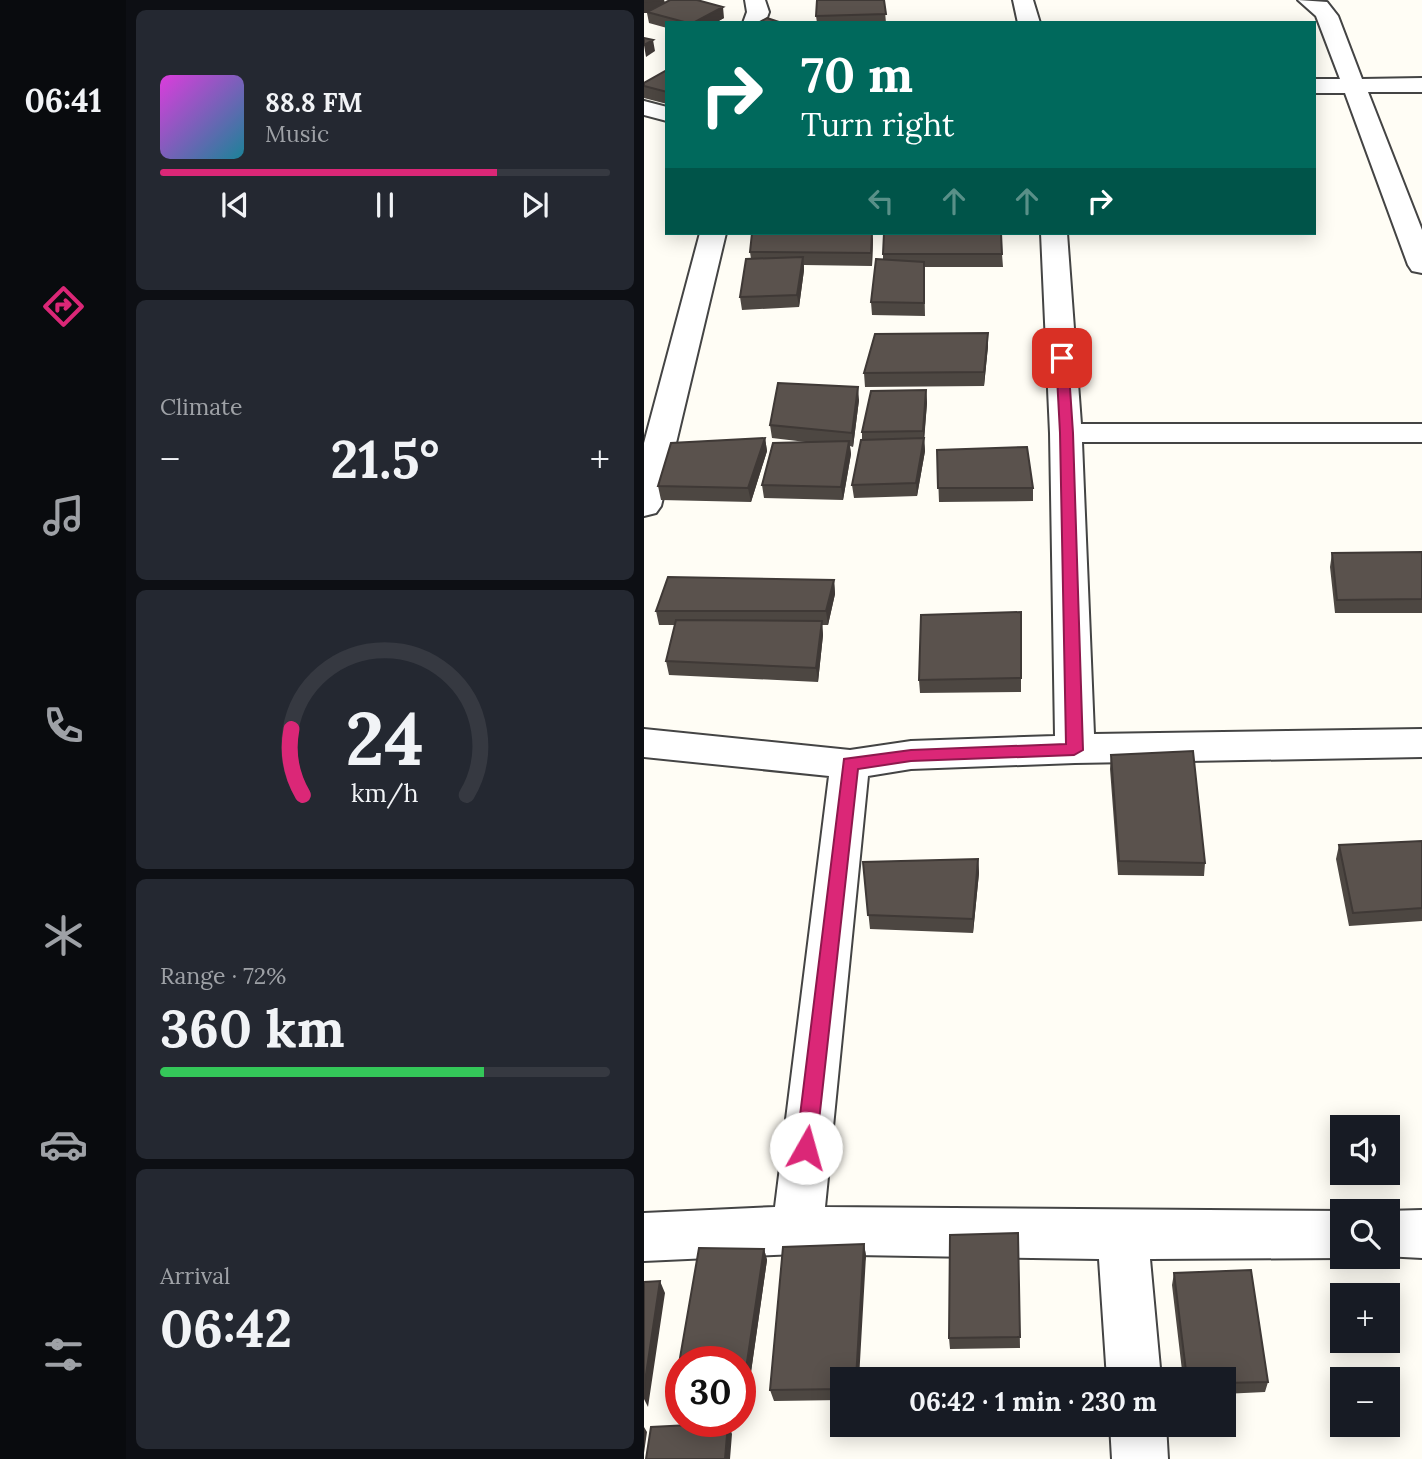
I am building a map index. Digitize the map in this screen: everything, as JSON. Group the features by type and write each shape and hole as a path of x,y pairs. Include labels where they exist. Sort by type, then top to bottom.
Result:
{"street":[{"path":"755,0 758,12 755,21"},
{"path":"1023,0 1028,21"},
{"path":"1308,0 1320,6 1327,16 1422,265"},
{"path":"1316,86 1422,85"},
{"path":"644,108 665,113"},
{"path":"644,506 655,425 712,235"},
{"path":"1054,235 1066,433 1074,750"},
{"path":"1066,433 1422,433"},
{"path":"644,743 850,764 911,755 1422,743"},
{"path":"797,1230 850,764"},
{"path":"644,1237 797,1230 1123,1235 1330,1234"},
{"path":"1400,1234 1422,1234"},
{"path":"1123,1235 1133,1367"},
{"path":"1139,1437 1140,1459"}],"building":[{"path":"670,0 697,0 723,7 697,21 681,21 647,12"},
{"path":"817,0 884,0 886,14 816,16"},
{"path":"644,38 653,40 644,45"},
{"path":"665,71 665,91 644,86 644,83"},
{"path":"752,235 872,235 871,253 750,252"},
{"path":"884,235 1001,235 1002,254 883,254"},
{"path":"803,257 797,295 740,297 746,259"},
{"path":"876,259 924,262 924,303 871,302"},
{"path":"988,333 984,372 864,373 875,334"},
{"path":"778,383 858,387 852,433 770,425"},
{"path":"926,390 923,431 862,432 871,391"},
{"path":"765,438 748,488 658,486 671,443"},
{"path":"924,438 916,483 852,485 861,440"},
{"path":"849,441 841,487 762,485 773,443"},
{"path":"1027,447 1033,488 938,488 937,450"},
{"path":"1422,552 1422,599 1337,600 1332,553"},
{"path":"668,577 834,580 826,611 656,611"},
{"path":"1021,612 1021,678 919,680 921,615"},
{"path":"676,620 822,621 816,668 666,661"},
{"path":"1193,751 1205,863 1119,861 1111,755"},
{"path":"1422,841 1422,908 1353,913 1339,845"},
{"path":"978,859 973,919 868,915 863,862"},
{"path":"1018,1233 1020,1337 949,1338 950,1235"},
{"path":"864,1244 857,1367 830,1367 830,1389 770,1390 783,1247"},
{"path":"699,1248 764,1249 749,1346 682,1346"},
{"path":"1251,1270 1268,1382 1236,1383 1236,1367 1186,1367 1174,1273"},
{"path":"660,1281 644,1388 644,1282"},
{"path":"665,1426 665,1437 727,1437 725,1459 646,1459 651,1427"}],"route":[{"path":"806,1148 850,764 911,755 1074,750 1062,358"}]}
